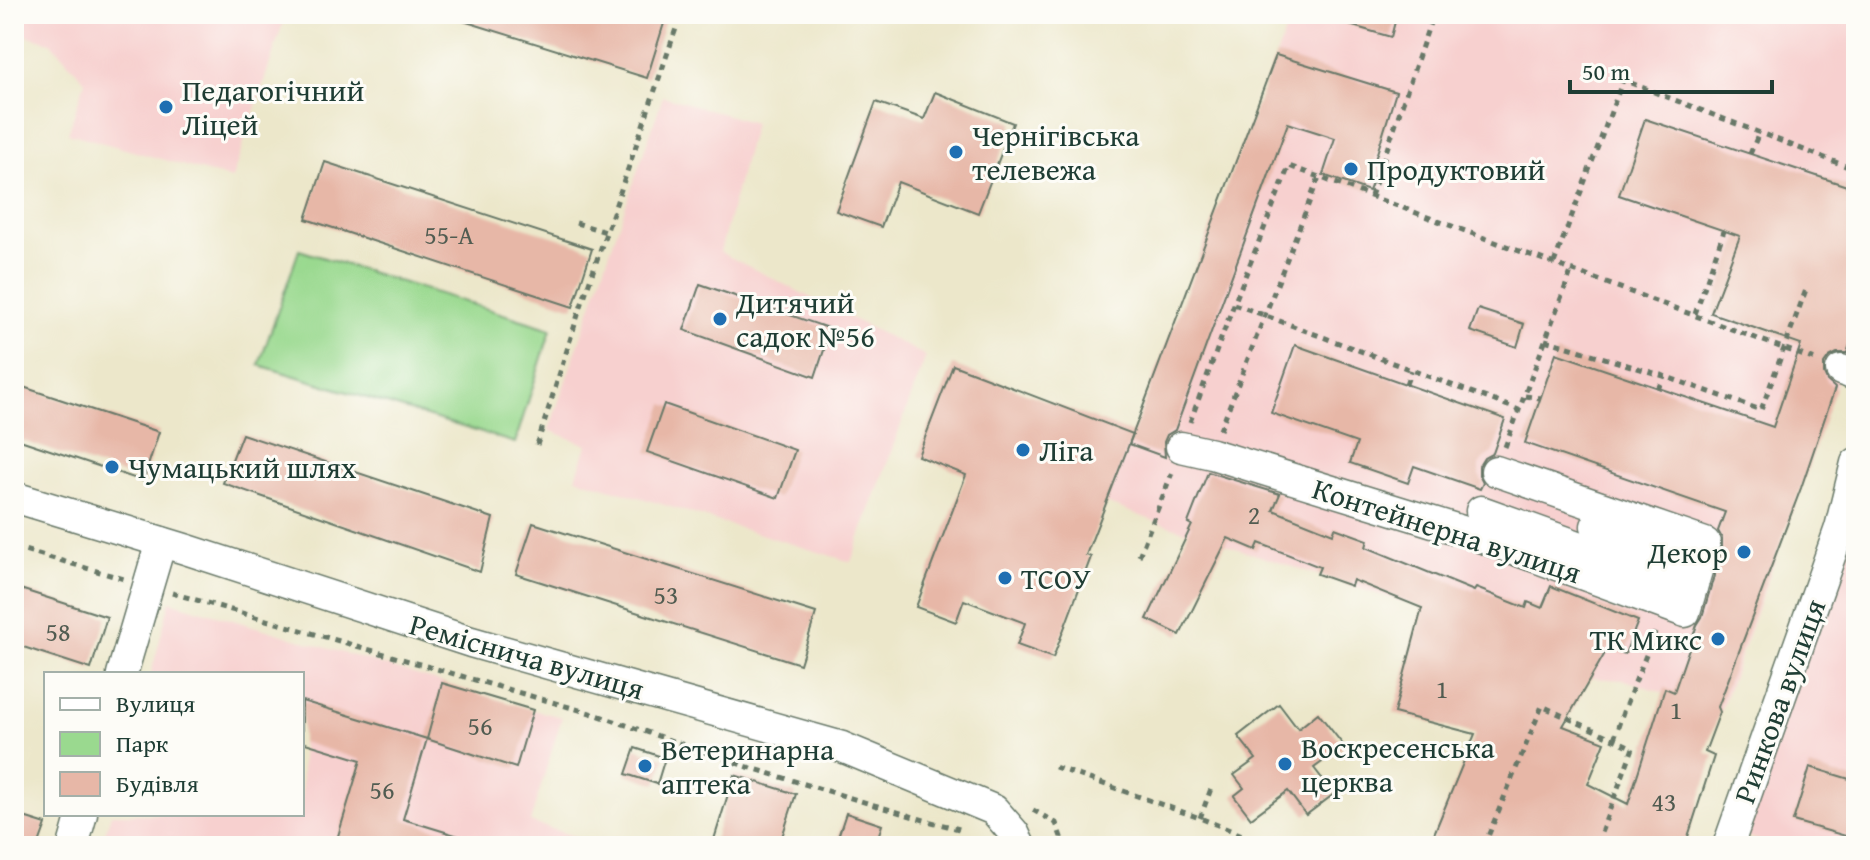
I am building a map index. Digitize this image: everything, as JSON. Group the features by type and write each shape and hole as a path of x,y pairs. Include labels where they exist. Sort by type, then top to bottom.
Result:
{"street":[{"name":"Контейнерна вулиця","path":"1181,447 1472,534 1666,605"},
{"name":"Ринкова вулиця","path":"1728,846 1840,528 1856,463"},
{"name":"Контейнерна вулиця","path":"1489,490 1705,543 1696,576 1489,490"},
{"name":"Реміснича вулиця","path":"14,497 471,642 842,747 994,810 1016,842"},
{"path":"123,672 161,542"},
{"path":"1666,605 1685,612 1696,576"},
{"path":"73,846 81,816"}],"path":[{"path":"537,445 681,14"},
{"path":"1371,196 1433,14"},
{"path":"1554,263 1623,80 1856,170"},
{"path":"1750,154 1759,133"},
{"path":"1139,556 1289,166 1848,373"},
{"path":"1212,454 1319,177"},
{"path":"576,223 606,232"},
{"path":"1695,314 1724,231"},
{"path":"1234,304 1519,410 1572,269"},
{"path":"590,280 599,282"},
{"path":"1545,340 1664,376 1761,410 1807,287"},
{"path":"1406,384 1411,370"},
{"path":"1658,389 1664,376"},
{"path":"1525,396 1540,398"},
{"path":"14,547 597,715 748,767 966,831"},
{"path":"1614,739 1666,605"},
{"path":"1484,846 1542,706 1633,748 1596,846"},
{"path":"1055,767 1270,846"},
{"path":"1200,818 1212,786"}],"shaded area":[{"name":"Педагогічний Ліцей","path":"14,14 286,14 232,179 68,133 85,81 50,42 14,32"},
{"path":"1292,14 1856,14 1856,327 1720,712 1625,680 1591,678 1513,635 1351,586 1106,503"},
{"name":"Дитячий садок №56","path":"663,96 754,123 720,252 926,356 851,562 576,478 587,445 549,430"},
{"path":"1856,478 1856,846 1777,846 1741,835"},
{"path":"170,601 562,717 530,822 604,846 101,846 110,816 304,816 304,672 152,672"}],"green space":[{"path":"299,250 551,329 515,443 259,365"}],"building":[{"path":"458,14 644,14 665,20 647,78 457,19"},
{"path":"1333,14 1397,14 1391,37 1332,20"},
{"path":"1276,55 1396,92 1374,163 1379,164 1369,191 1323,175 1335,138 1288,123 1175,430 1167,435 1164,442 1165,457 1129,444"},
{"path":"935,92 1013,123 978,213 898,182 881,227 836,211 876,102 924,119"},
{"path":"1645,119 1856,189 1856,327 1847,353 1837,353 1824,364 1827,381 1835,388 1801,488 1718,707 1720,712 1705,752 1714,756 1685,846 1429,846 1475,734 1394,713 1422,608 1353,580 1351,586 1317,574 1320,567 1259,543 1256,550 1228,538 1180,635 1147,619 1192,525 1188,523 1208,472 1280,494 1273,510 1333,534 1335,528 1368,540 1366,547 1474,591 1476,588 1526,608 1528,602 1542,608 1551,586 1638,621 1625,654 1608,648 1563,726 1605,742 1588,784 1628,804 1665,688 1674,692 1702,617 1722,548 1718,531 1725,512 1525,443 1556,353 1773,427 1801,344 1711,313 1740,236 1619,195"},
{"path":"325,162 592,249 573,307 306,219"},
{"path":"700,284 831,329 815,377 684,330"},
{"path":"1478,309 1524,324 1517,347 1470,331"},
{"path":"1295,345 1505,419 1493,453 1484,458 1479,466 1483,483 1480,489 1414,466 1408,483 1350,463 1357,443 1271,413"},
{"path":"953,365 1133,434 1086,555 1091,557 1053,658 1017,645 1025,623 964,600 956,622 916,607 966,475 918,456"},
{"path":"14,384 159,432 143,481 14,438"},
{"path":"664,404 795,450 778,498 647,452"},
{"path":"242,434 493,518 480,572 223,483"},
{"path":"533,523 816,613 800,664 516,574"},
{"path":"14,587 107,617 91,669 14,644"},
{"path":"442,683 533,710 516,768 427,739"},
{"path":"304,702 427,739 403,819 475,841 474,846 335,846 361,760 304,743"},
{"name":"Воскресенська церква","path":"1279,704 1298,729 1318,713 1344,746 1314,768 1334,794 1306,815 1288,791 1251,818 1234,796 1244,788 1234,775 1256,759 1238,736"},
{"name":"Ветеринарна аптека","path":"635,748 665,758 657,784 626,774"},
{"path":"1810,767 1856,781 1856,839 1793,821"},
{"path":"734,775 796,794 779,846 712,846"},
{"path":"846,813 882,825 875,846 835,846"},
{"path":"14,814 46,824 38,846 14,846"}],"place":[{"name":"Педагогічний Ліцей","path":"166,107"},
{"name":"Чернігівська телевежа","path":"956,152"},
{"name":"Продуктовий","path":"1351,169"},
{"name":"Дитячий садок №56","path":"720,319"},
{"name":"Ліга","path":"1023,450"},
{"name":"Чумацький шлях","path":"112,467"},
{"name":"Декор","path":"1744,552"},
{"name":"ТСОУ","path":"1005,578"},
{"name":"ТК Микс","path":"1718,639"},
{"name":"Воскресенська церква","path":"1285,764"},
{"name":"Ветеринарна аптека","path":"645,766"}]}
